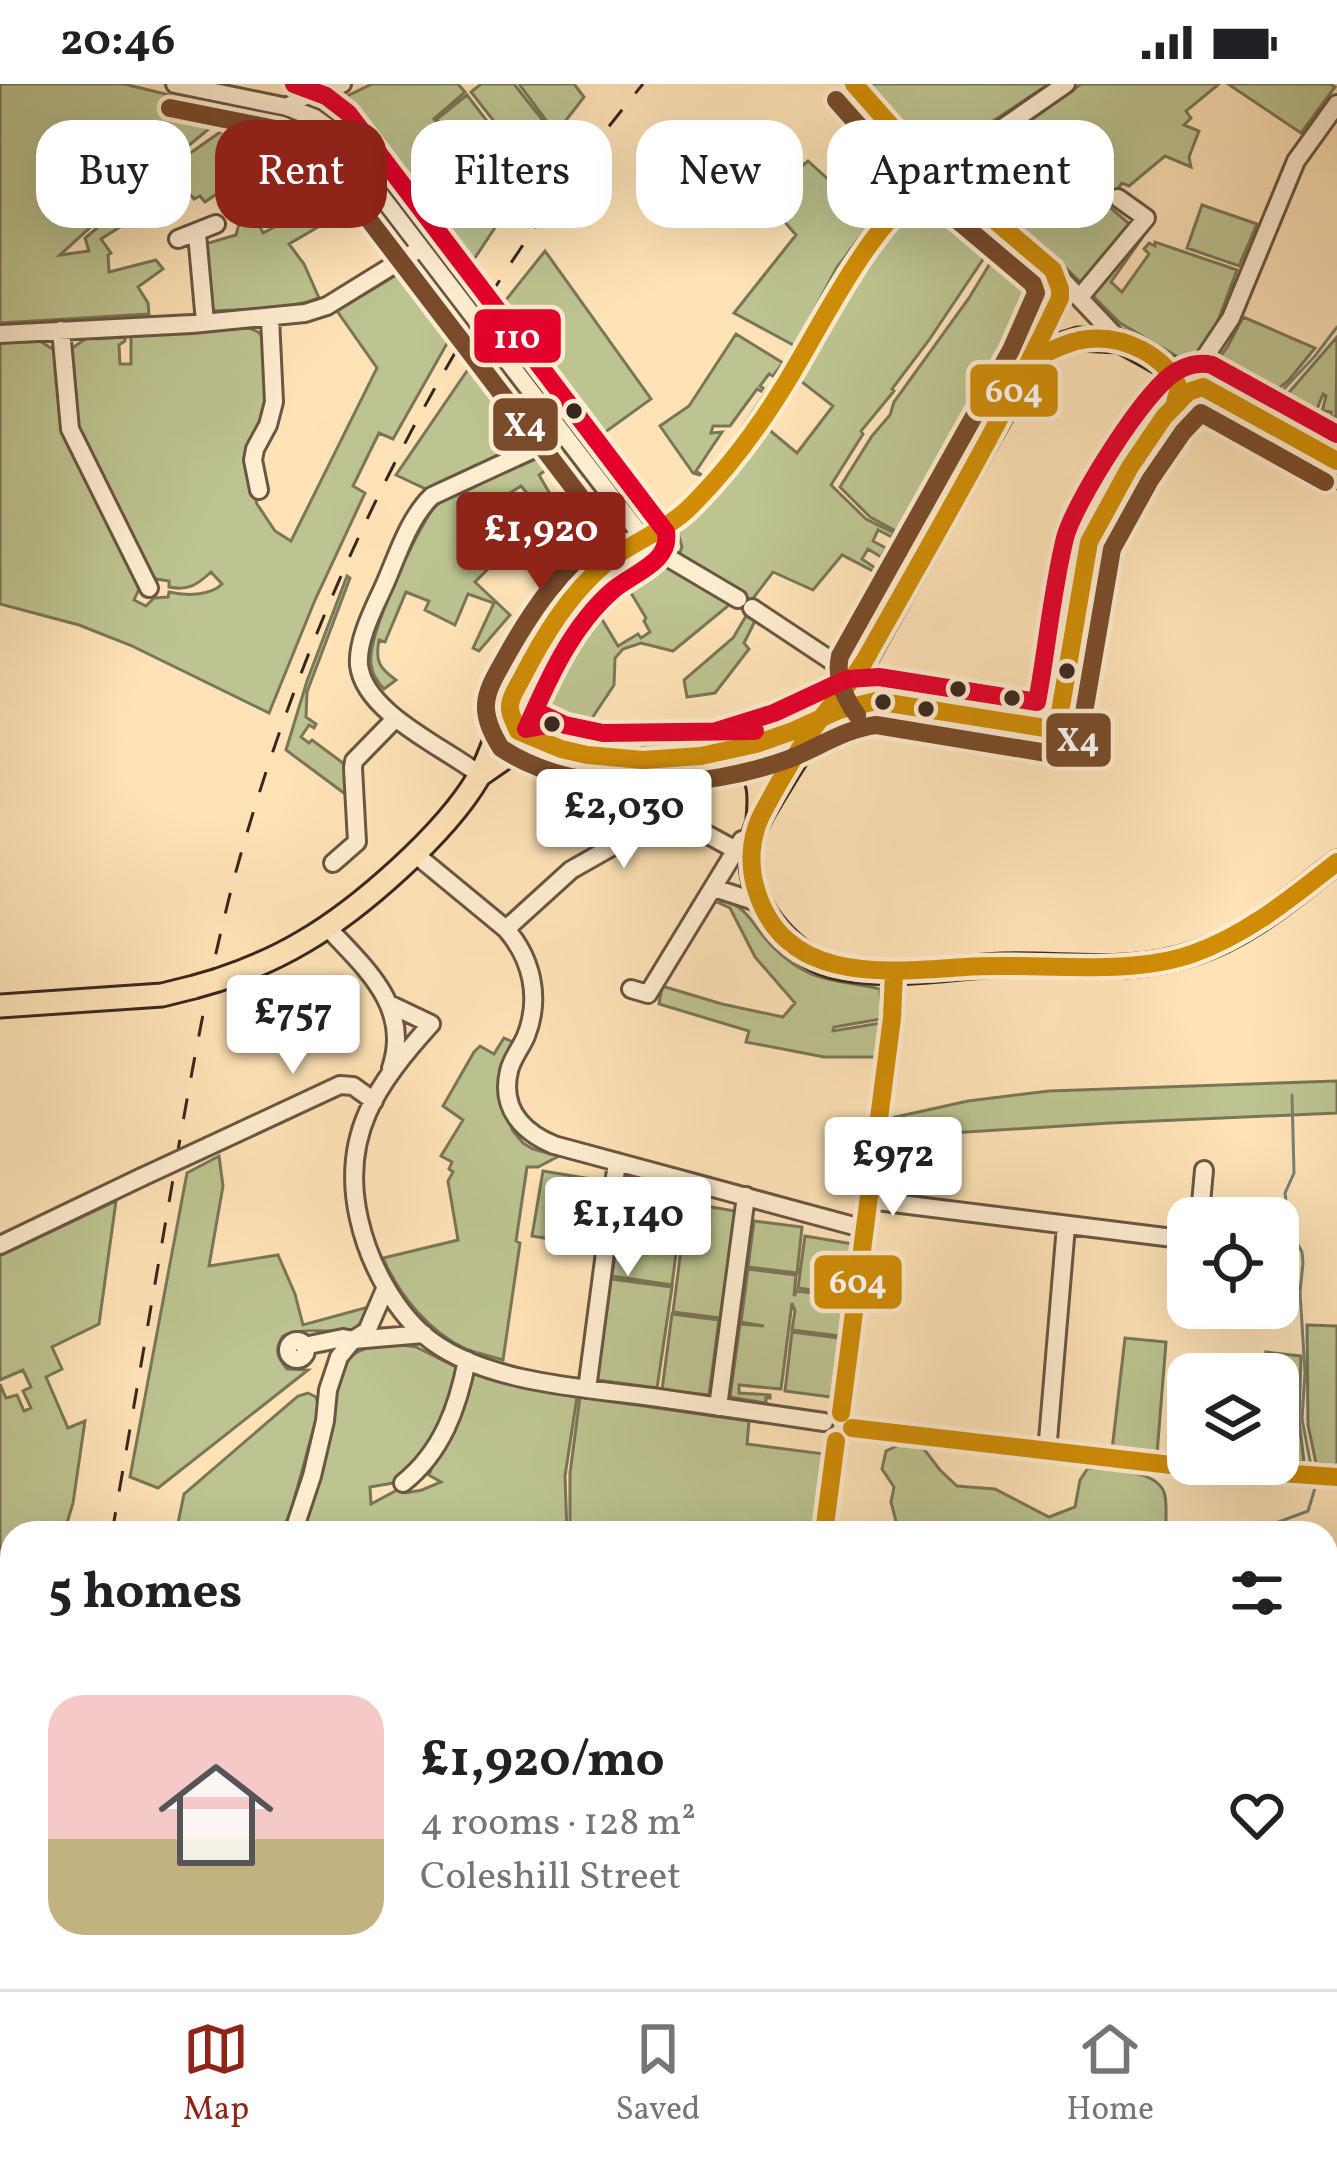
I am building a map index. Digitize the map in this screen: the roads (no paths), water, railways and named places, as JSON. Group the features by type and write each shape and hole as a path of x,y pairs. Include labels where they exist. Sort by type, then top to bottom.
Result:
{"main road":[{"path":"758,822 819,720 859,671 1032,361 1078,339 1120,341 1337,461"},
{"path":"723,754 819,720"},
{"path":"0,1006 162,994 253,968 328,927 415,854 507,743 634,758 780,754 802,746"},
{"path":"723,754 744,764 757,781 758,822 751,853 760,903 780,932 813,959 856,971 1131,966 1188,956 1249,928 1337,862"}],"street":[{"path":"175,84 286,107 315,118 338,139 650,547 859,671 876,701"},
{"path":"286,107 311,92 341,84"},
{"path":"315,118 341,84"},
{"path":"854,84 886,120"},
{"path":"1013,120 1066,84"},
{"path":"1201,363 1231,318 1296,161 1337,104"},
{"path":"1080,298 1146,218 1118,197"},
{"path":"178,239 215,225"},
{"path":"507,743 509,708 557,616 601,568 689,508 728,465 800,359 858,255 881,228"},
{"path":"1003,228 1053,270 1120,341"},
{"path":"197,234 205,322"},
{"path":"0,334 292,316 327,307 421,248"},
{"path":"1032,361 1060,298 1053,270"},
{"path":"259,490 253,460 274,402 270,318"},
{"path":"62,330 70,429 152,592"},
{"path":"1169,367 1179,388 1175,403"},
{"path":"819,720 855,702 876,701 1057,730 1089,542 1130,466 1175,403 1203,387"},
{"path":"480,775 395,719 362,676 361,646 414,520 432,496 563,433"},
{"path":"1305,443 1337,445"},
{"path":"332,863 357,842 355,760 395,719"},
{"path":"506,928 572,870 661,819 673,816 734,849"},
{"path":"631,989 648,994 734,849 758,822"},
{"path":"415,854 506,928 526,958 534,1002 525,1041 509,1071 508,1088 522,1127 554,1145 865,1229"},
{"path":"714,888 760,903"},
{"path":"328,927 383,989 395,1045 391,1069"},
{"path":"826,1521 836,1441 848,1437 839,1421 892,1018 894,972"},
{"path":"389,1004 434,1019 391,1069 356,1149 353,1177 361,1228 386,1287 424,1334 466,1360 587,1389 1047,1452 1167,1462"},
{"path":"0,1245 340,1085 352,1086 374,1101"},
{"path":"587,1389 617,1162"},
{"path":"1202,1197 1204,1170"},
{"path":"718,1407 746,1196"},
{"path":"869,1199 1167,1237"},
{"path":"1047,1452 1066,1226"},
{"path":"297,1521 339,1357 367,1331 386,1287"},
{"path":"304,1346 343,1338 424,1334"},
{"path":"403,1483 424,1477 452,1418 466,1360"}],"waterway":[{"path":"1268,406 1337,327"},
{"path":"1245,436 1248,450 1273,453 1337,489"},
{"path":"1286,1197 1294,1173 1292,1095"},
{"path":"1299,1246 1305,1373 1302,1419 1311,1466"},
{"path":"1281,1521 1308,1511 1314,1481"}],"railway":[{"path":"114,1521 216,952 267,768 305,662 397,458 451,359 574,172 643,84"}]}
